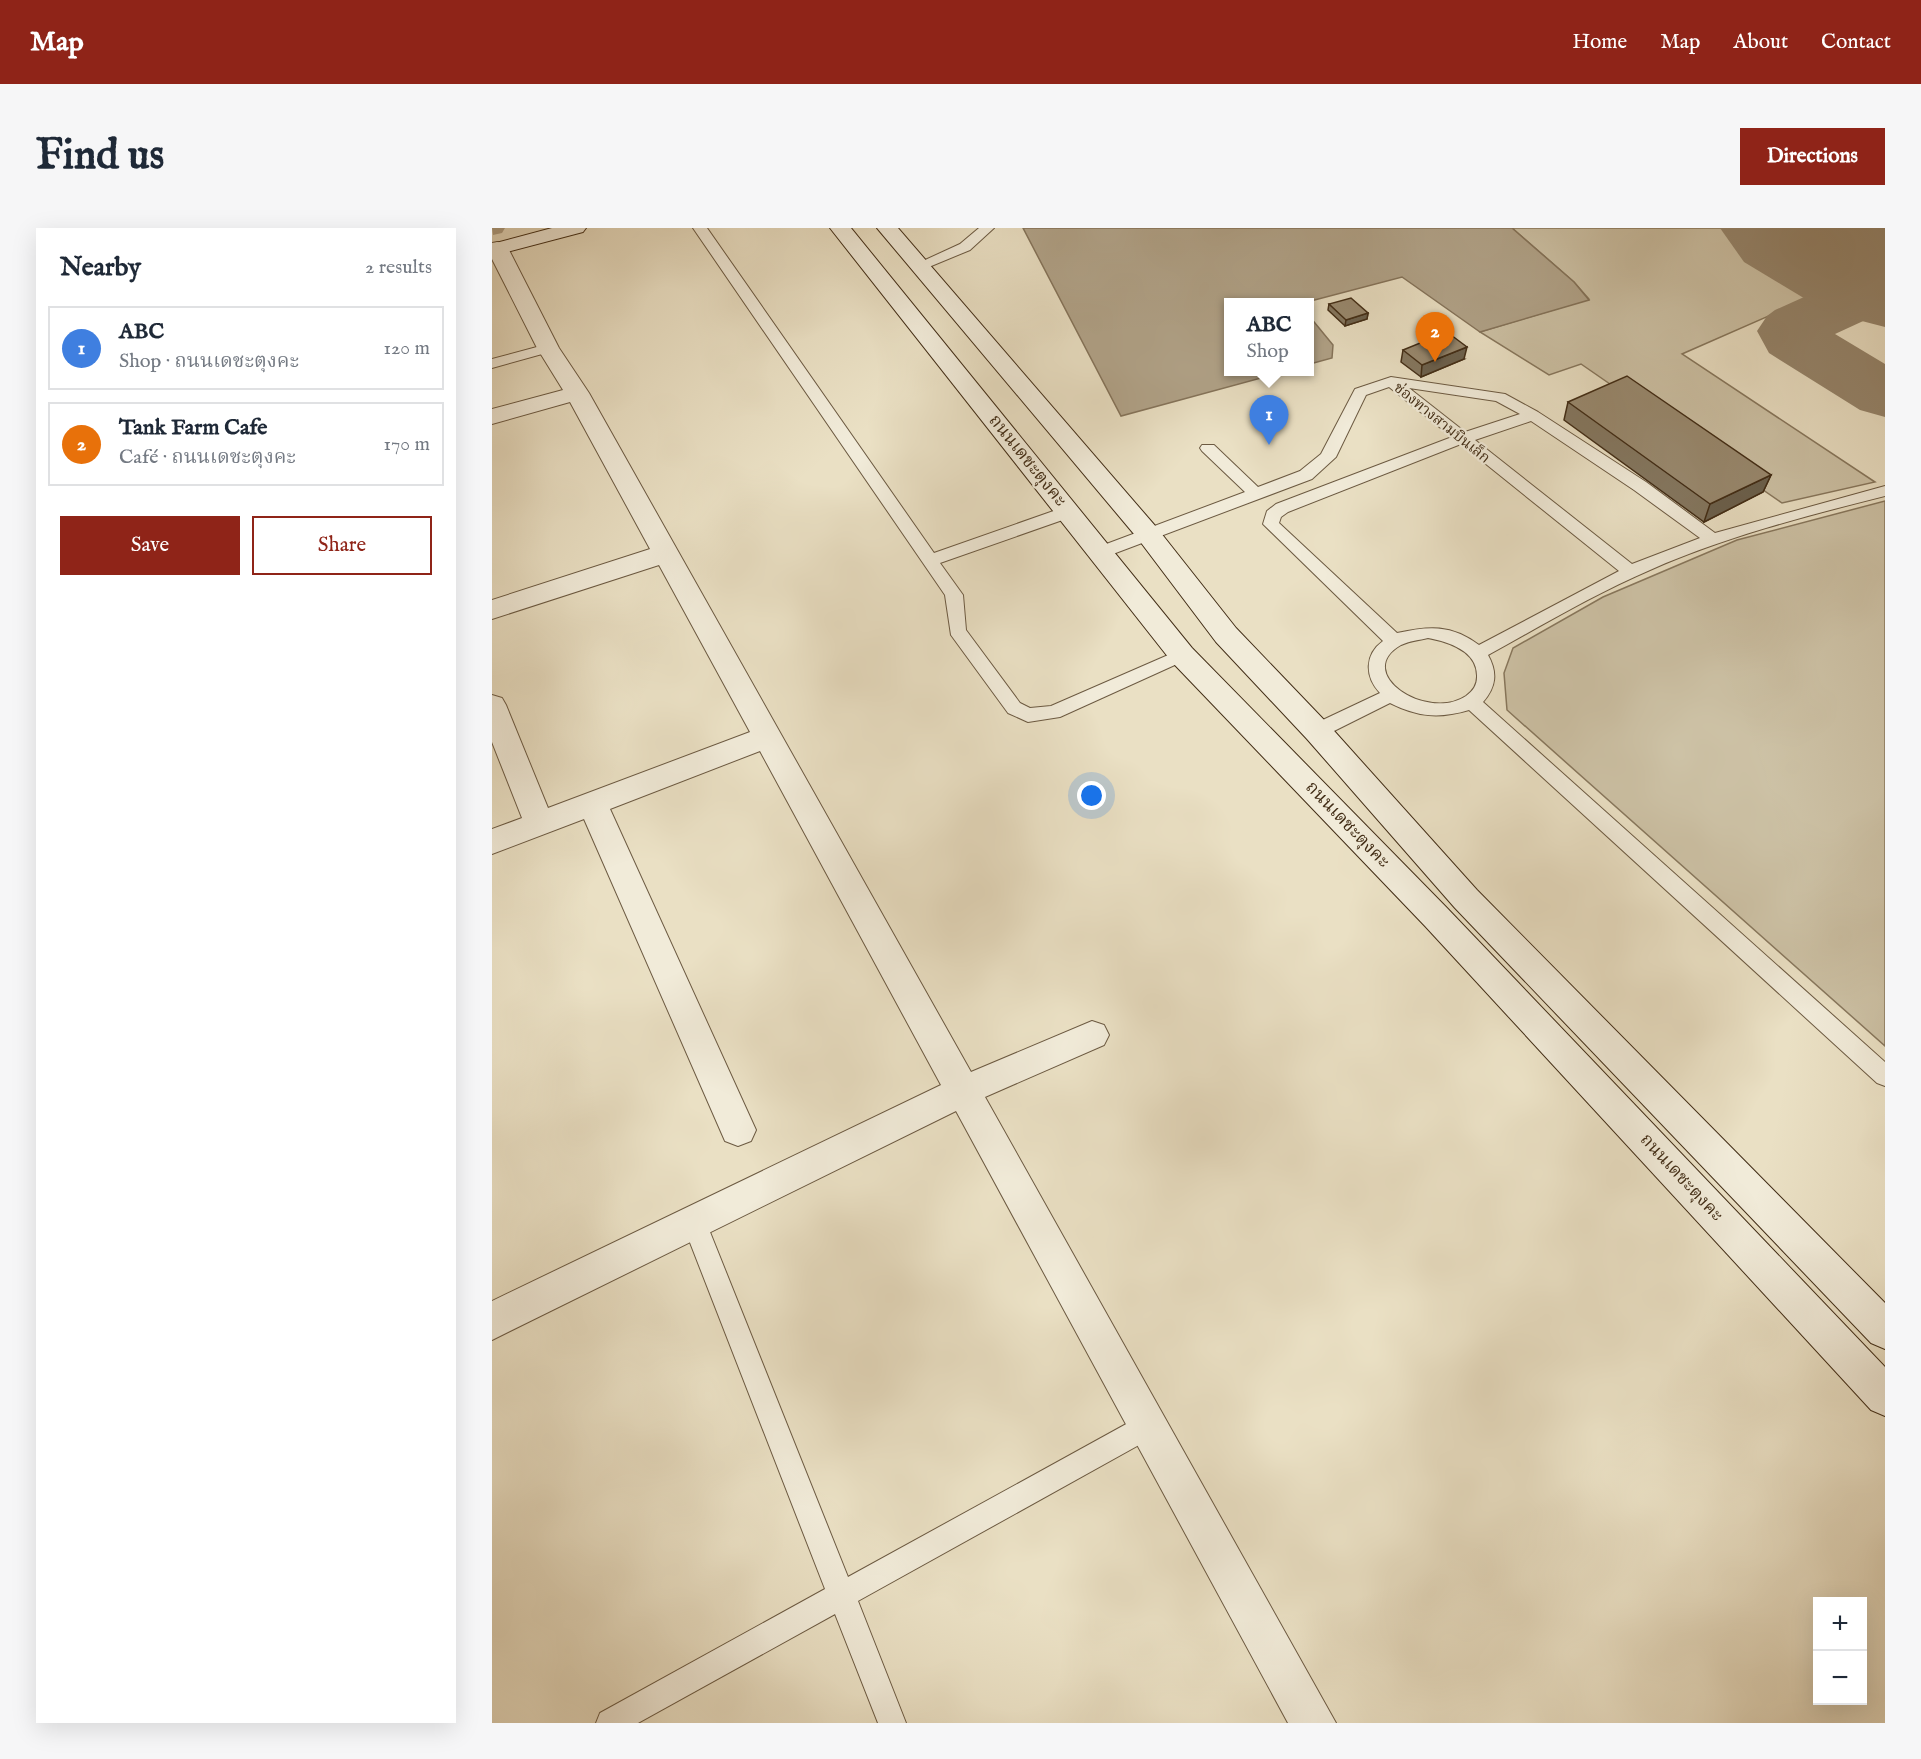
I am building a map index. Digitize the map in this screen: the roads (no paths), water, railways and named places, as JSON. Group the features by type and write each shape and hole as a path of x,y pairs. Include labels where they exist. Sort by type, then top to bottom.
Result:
{"street":[{"path":"576,228 495,249 548,348 577,393 666,553 1313,1723"},
{"name":"ถนนเดชะตุงคะ","path":"840,228 1182,655 1428,909 1885,1396"},
{"name":"ถนนเดชะตุงคะ","path":"887,228 1148,534 1226,635 1317,731 1466,899 1885,1330"},
{"path":"492,417 577,393"},
{"path":"492,610 666,553"},
{"path":"492,705 539,824"},
{"path":"492,842 767,737"},
{"path":"593,804 738,1130"},
{"path":"492,1321 963,1091 1092,1035"}],"lane":[{"path":"700,228 954,595 957,631 1014,708 1028,715 1054,712 1182,655"},
{"path":"919,266 965,248 987,228"},
{"path":"492,364 548,348"},
{"path":"1391,381 1500,397 1533,415 1640,486 1714,540"},
{"name":"ช่องทางสามบินเล็ก","path":"1099,552 1306,475 1328,458 1360,392 1391,381 1631,572"},
{"path":"1393,640 1271,524 1273,515 1282,508 1461,439 1533,415"},
{"path":"1208,448 1257,495"},
{"path":"1478,652 1631,572 1775,518 1885,491"},
{"path":"931,561 1068,512"},
{"path":"1428,632 1447,635 1464,642 1478,652 1488,673 1481,694 1472,702 1457,708 1422,710 1391,695 1381,684 1376,672 1377,660 1382,649 1393,640 1409,634 1428,632"},
{"path":"1317,731 1391,695"},
{"path":"1472,702 1885,1076"},
{"path":"694,1222 892,1723"},
{"path":"610,1723 1148,1426"}],"place":[{"name":"Tank Farm Cafe","path":"1435,362"},
{"name":"ABC","path":"1269,445"}]}
